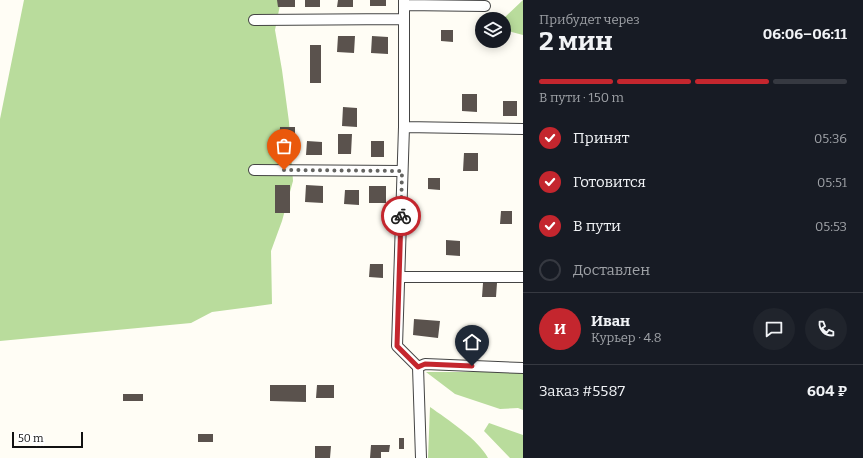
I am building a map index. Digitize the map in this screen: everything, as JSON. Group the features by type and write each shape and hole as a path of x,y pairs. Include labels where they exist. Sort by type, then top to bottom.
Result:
{"street":[{"path":"421,458 418,367 397,346 404,127 404,2 485,6"},
{"path":"254,20 404,19"},
{"path":"404,127 523,129"},
{"path":"254,170 402,171"},
{"path":"400,277 523,277"},
{"path":"418,367 425,364 523,368"}],"green space":[{"path":"24,0 281,0 275,30 289,122 293,181 282,221 271,251 272,304 212,312 191,323 0,341 0,119"},
{"path":"523,0 523,35 511,32 510,12"},
{"path":"426,372 523,372 523,410 518,408 500,409 455,394"},
{"path":"430,407 478,444 488,458 428,458"},
{"path":"489,423 523,435 523,458 510,458 484,431"}],"building":[{"path":"277,0 295,0 295,7 278,7"},
{"path":"305,0 320,0 320,7 305,7"},
{"path":"338,0 353,0 353,7 337,7"},
{"path":"370,0 386,0 386,6 370,6"},
{"path":"441,30 453,30 453,42 441,41"},
{"path":"338,36 355,36 354,53 337,52"},
{"path":"372,36 388,37 388,54 371,53"},
{"path":"310,45 321,45 321,83 310,83"},
{"path":"462,94 477,94 477,112 462,111"},
{"path":"503,101 517,101 517,116 503,116"},
{"path":"343,107 357,108 357,127 342,126"},
{"path":"280,127 295,127 295,156 279,156"},
{"path":"338,134 352,134 351,154 338,154"},
{"path":"307,141 322,142 322,155 306,155"},
{"path":"371,141 384,141 384,157 371,157"},
{"path":"464,153 478,153 478,171 463,171"},
{"path":"428,178 440,178 440,190 428,189"},
{"path":"275,185 290,185 290,213 275,213"},
{"path":"306,185 323,186 323,203 305,202"},
{"path":"369,186 386,186 386,203 369,203"},
{"path":"345,190 359,190 359,205 344,204"},
{"path":"501,211 512,211 512,224 500,224"},
{"path":"446,240 460,241 460,256 446,255"},
{"path":"370,264 383,264 383,278 369,277"},
{"path":"483,283 497,283 496,297 482,297"},
{"path":"414,319 440,321 438,338 413,335"},
{"path":"270,385 306,385 306,402 270,401"},
{"path":"317,385 334,385 334,398 316,398"},
{"path":"123,394 143,394 143,401 123,401"},
{"path":"198,434 213,434 213,442 198,442"},
{"path":"399,438 404,438 404,449 399,449"},
{"path":"371,445 390,445 389,452 381,452 381,458 370,458"},
{"path":"315,446 331,446 330,458 315,458"}],"way so far":[{"path":"284,170 402,171 401,216"}],"route":[{"path":"401,216 397,346 418,367 425,364 472,366"}]}
